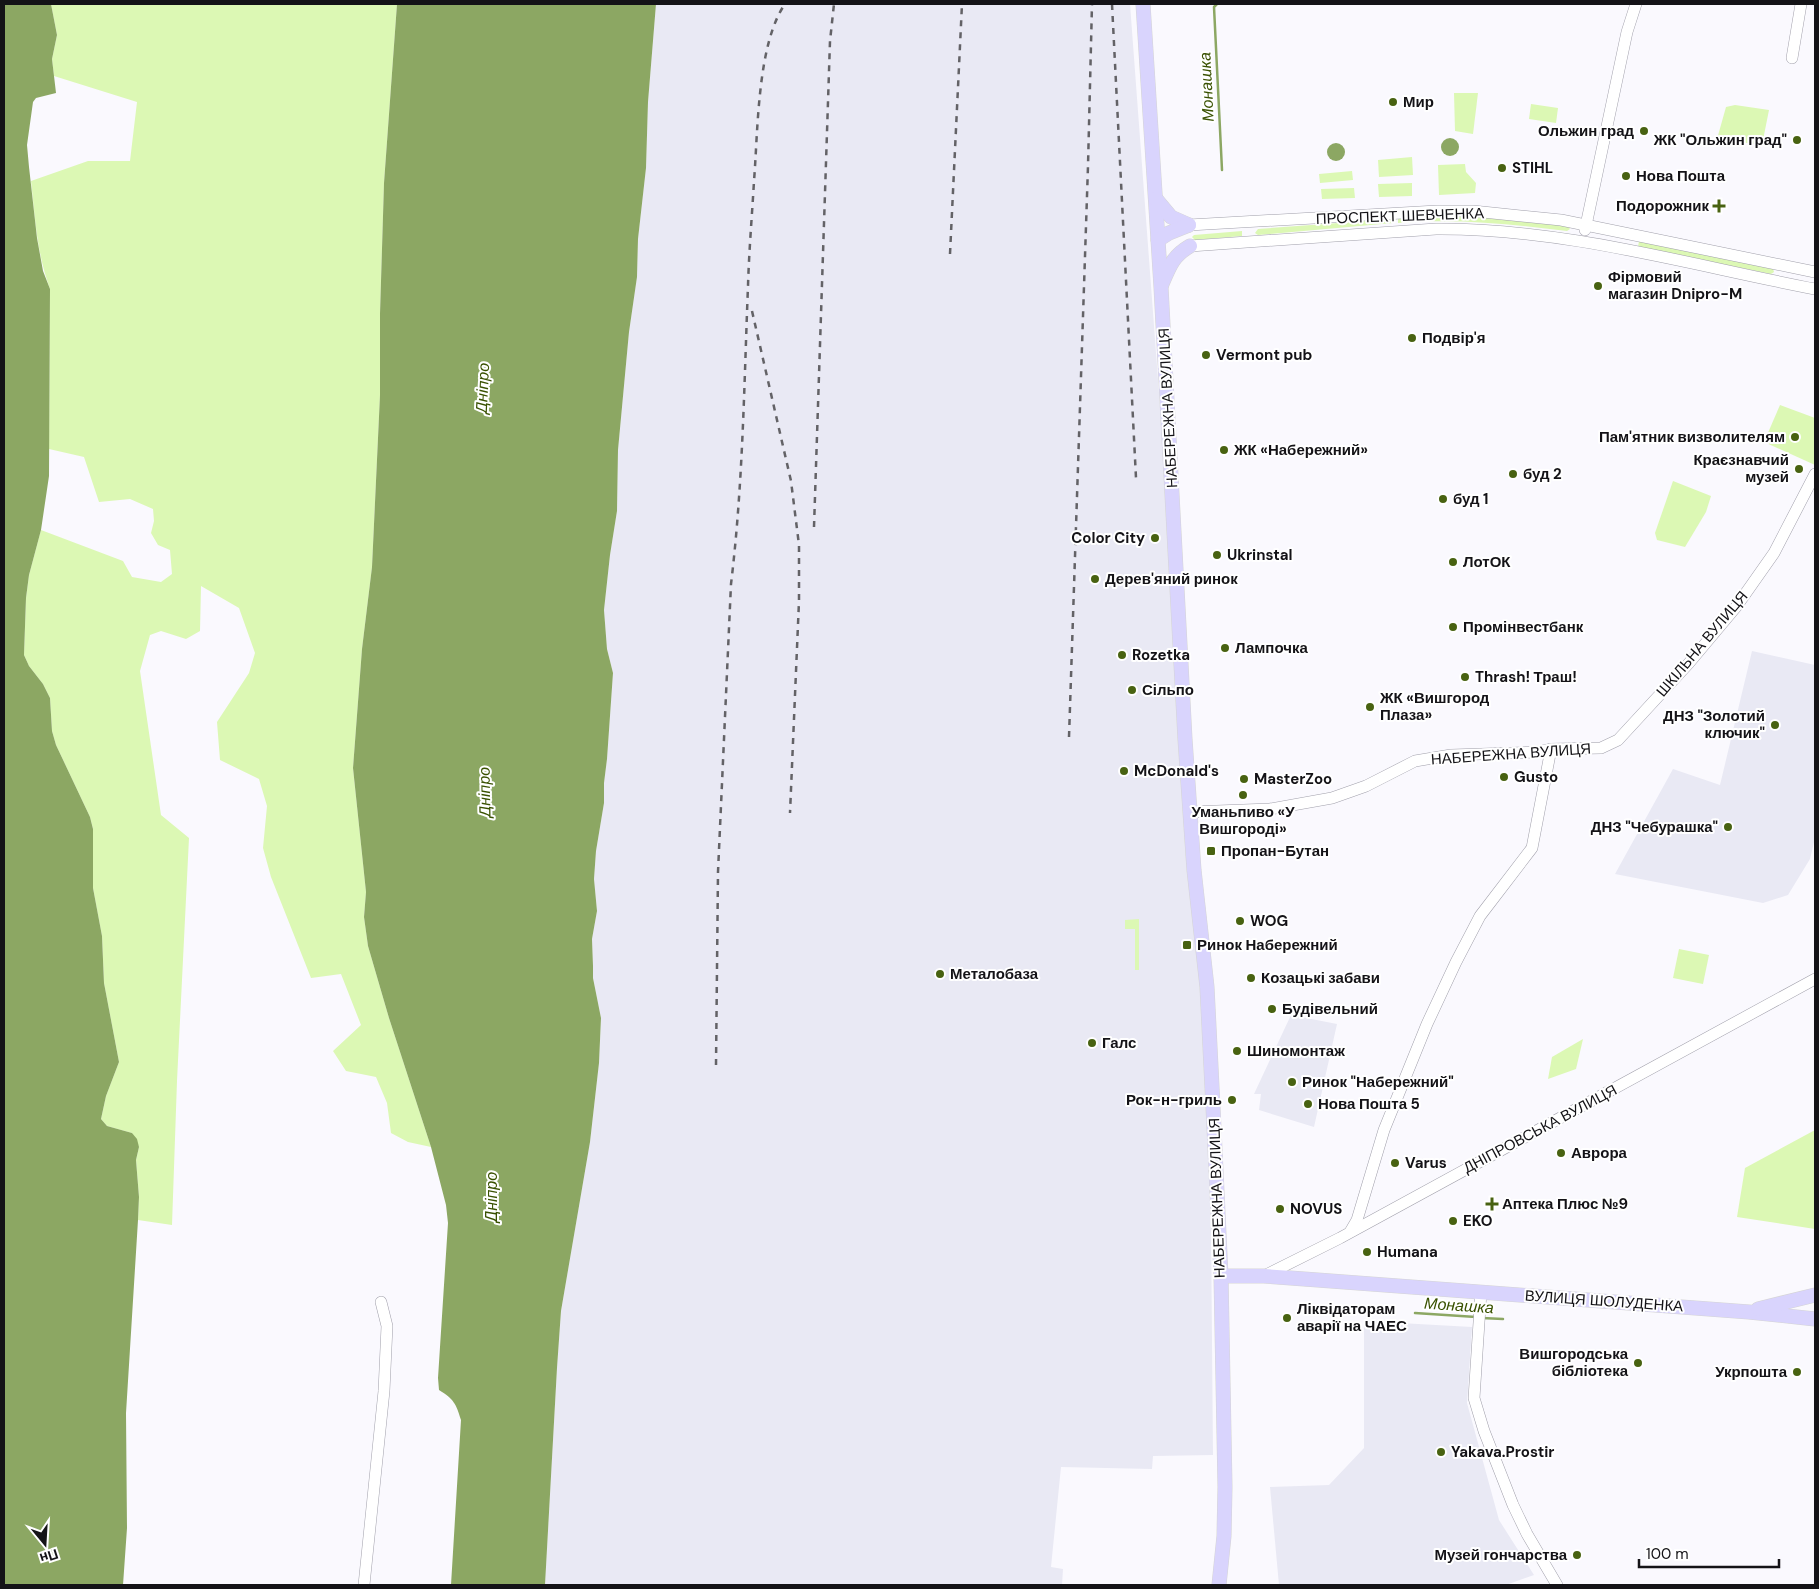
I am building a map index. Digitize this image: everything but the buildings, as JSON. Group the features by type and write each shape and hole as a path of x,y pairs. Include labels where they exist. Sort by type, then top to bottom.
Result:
{"main road":[{"name":"НАБЕРЕЖНА ВУЛИЦЯ","path":"1143,4 1156,199 1190,812 1207,987 1221,1276 1225,1487 1224,1536 1219,1585"},
{"path":"1156,199 1171,217 1189,225"},
{"path":"1158,240 1169,233 1189,225"},
{"path":"1158,240 1169,244 1190,246"},
{"path":"1161,287 1172,262 1179,252 1190,246"},
{"name":"ВУЛИЦЯ ШОЛУДЕНКА","path":"1221,1276 1264,1276 1815,1318"},
{"name":"ВУЛИЦЯ ШОЛУДЕНКА","path":"1749,1312 1815,1295"}],"street":[{"path":"1583,242 1627,32 1636,4"},
{"path":"1792,58 1801,4"},
{"name":"ПРОСПЕКТ ШЕВЧЕНКА","path":"1189,225 1437,211 1473,211 1525,215 1586,224 1815,272"},
{"path":"1250,222 1250,241"},
{"name":"ПРОСПЕКТ ШЕВЧЕНКА","path":"1190,246 1474,228 1533,234 1583,242 1815,289"},
{"path":"1785,283 1790,266"},
{"name":"ШКІЛЬНА ВУЛИЦЯ","path":"1601,748 1618,740 1689,663 1736,607 1774,553 1815,474"},
{"name":"НАБЕРЕЖНА ВУЛИЦЯ","path":"1190,812 1270,809 1332,798 1366,786 1415,760 1451,755 1601,748"},
{"path":"1349,1233 1358,1220 1384,1130 1427,1024 1456,962 1480,916 1532,848 1551,749"},
{"name":"ДНІПРОВСЬКА ВУЛИЦЯ","path":"1264,1276 1349,1233 1815,979"},
{"path":"1481,1292 1474,1398 1484,1431 1513,1505 1526,1534 1557,1585"},
{"path":"364,1585 384,1391 387,1326 381,1302"}],"shaded area":[{"path":"51,4 397,4 384,183 380,314 380,395 372,567 362,649 353,768 366,892 364,917 368,946 431,1147 408,1142 391,1133 387,1103 376,1077 346,1071 333,1051 361,1025 341,974 311,978 271,877 263,848 267,806 259,779 220,760 217,722 249,673 255,653 239,608 201,586 200,631 186,639 161,631 150,635 140,671 161,815 189,838 172,1225 138,1220 139,1197 136,1160 139,1147 132,1133 107,1126 101,1119 106,1096 119,1062 104,983 102,936 93,888 93,829 90,817 56,745 52,731 50,698 24,655 26,598 29,575 41,530 123,561 132,577 161,582 172,574 170,550 158,545 151,533 154,521 153,509 130,499 99,502 84,457 49,449 50,289 39,249 31,181 88,161 130,161 137,102 54,76 52,59 57,35"},
{"path":"656,4 1130,4 1186,755 1210,1112 1213,1455 1153,1456 1152,1469 1061,1467 1051,1567 1063,1569 1062,1585 545,1585 561,1311 590,1142 599,1063 601,1018 593,978 592,939 597,911 594,879 596,851 604,803 613,673 607,649 604,610 617,511 618,450 629,332 637,277 638,239 646,168 648,102"},
{"path":"1454,93 1478,93 1473,134 1455,131"},
{"path":"1531,104 1558,108 1556,123 1529,119"},
{"path":"1735,105 1769,110 1762,145 1717,139 1726,107"},
{"path":"1412,157 1413,175 1379,177 1378,160"},
{"path":"1465,164 1466,172 1476,183 1475,193 1439,195 1438,165"},
{"path":"1352,171 1353,180 1320,183 1319,174"},
{"path":"1412,183 1412,196 1379,197 1378,184"},
{"path":"1354,188 1355,198 1322,199 1321,189"},
{"path":"1475,216 1568,226 1570,229 1567,231 1462,221 1398,223 1398,218"},
{"path":"1393,219 1393,223 1258,235 1255,233 1258,229"},
{"path":"1242,231 1242,236 1195,240 1192,237 1194,235"},
{"path":"1639,241 1773,269 1774,272 1771,274 1638,247"},
{"path":"1780,405 1815,418 1815,465 1764,442"},
{"path":"1673,481 1711,496 1706,512 1685,547 1657,540 1655,533"},
{"path":"1752,651 1815,665 1815,838 1810,859 1788,895 1763,903 1615,874 1673,769 1720,785"},
{"path":"1139,919 1139,970 1135,970 1135,929 1125,929 1125,920"},
{"path":"1679,949 1709,955 1703,984 1673,978"},
{"name":"Ринок \"Набережний\"","path":"1291,1015 1337,1024 1314,1127 1259,1110 1261,1094 1254,1094"},
{"path":"1583,1039 1576,1069 1548,1079 1552,1057"},
{"path":"1815,1130 1815,1229 1737,1217 1745,1168"},
{"path":"1364,1321 1472,1327 1467,1403 1499,1520 1534,1575 1506,1585 1279,1585 1270,1487 1329,1485 1364,1448"}],"water":[{"path":"4,4 51,4 57,35 52,59 56,93 36,98 33,102 27,145 37,238 43,271 50,289 49,476 41,530 29,575 26,598 24,655 50,698 52,731 56,745 90,817 93,829 93,888 102,936 104,983 119,1062 106,1096 101,1119 107,1126 132,1133 137,1139 139,1147 136,1160 139,1197 138,1220 126,1413 127,1528 123,1585 4,1585"},
{"name":"Дніпро","path":"397,4 656,4 648,102 646,168 638,239 637,277 629,332 618,450 617,511 604,610 607,649 613,673 604,803 596,851 594,879 597,911 592,939 593,978 601,1018 599,1063 590,1142 561,1311 545,1585 451,1585 461,1420 454,1402 439,1390 438,1378 448,1223 446,1205 431,1147 368,946 364,917 366,892 353,768 362,649 372,567 380,395 380,314 384,183"},
{"path":"1446,138 1454,138 1459,143 1457,154 1446,156 1441,151 1441,143"},
{"path":"1332,143 1340,143 1345,148 1343,159 1332,161 1327,156 1327,148"}],"waterway":[{"name":"Монашка","path":"1217,4 1214,7 1222,170"},
{"name":"Монашка","path":"1415,1313 1476,1317"},
{"name":"Монашка","path":"1482,1318 1503,1319"}],"railway":[{"path":"716,1065 718,872 731,584 741,473 749,260 760,89 769,42 776,21 785,4"},
{"path":"814,527 830,41 834,4"},
{"path":"950,254 962,4"},
{"path":"1069,737 1092,4"},
{"path":"1112,4 1136,478"},
{"path":"752,311 791,481 799,545 799,601 790,813"}],"place":[{"name":"Мир","path":"1393,102"},
{"name":"Ольжин град","path":"1644,131"},
{"name":"ЖК \"Ольжин град\"","path":"1797,140"},
{"name":"STIHL","path":"1502,168"},
{"name":"Нова Пошта","path":"1626,176"},
{"name":"Подорожник","path":"1719,206"},
{"name":"Фірмовий магазин Dnipro-M","path":"1598,286"},
{"name":"Подвір'я","path":"1412,338"},
{"name":"Vermont pub","path":"1206,355"},
{"name":"Пам'ятник визволителям","path":"1795,437"},
{"name":"ЖК «Набережний»","path":"1224,450"},
{"name":"Краєзнавчий музей","path":"1799,469"},
{"name":"буд 2","path":"1513,474"},
{"name":"буд 1","path":"1443,499"},
{"name":"Color City","path":"1155,538"},
{"name":"Ukrinstal","path":"1217,555"},
{"name":"ЛотОК","path":"1453,562"},
{"name":"Дерев'яний ринок","path":"1095,579"},
{"name":"Промінвестбанк","path":"1453,627"},
{"name":"Лампочка","path":"1225,648"},
{"name":"Rozetka","path":"1122,655"},
{"name":"Thrash! Траш!","path":"1465,677"},
{"name":"Сільпо","path":"1132,690"},
{"name":"ЖК «Вишгород Плаза»","path":"1370,707"},
{"name":"ДНЗ \"Золотий ключик\"","path":"1775,725"},
{"name":"McDonald's","path":"1124,771"},
{"name":"Gusto","path":"1504,777"},
{"name":"MasterZoo","path":"1244,779"},
{"name":"Уманьпиво «У Вишгороді»","path":"1243,795"},
{"name":"ДНЗ \"Чебурашка\"","path":"1728,827"},
{"name":"Пропан-Бутан","path":"1211,851"},
{"name":"WOG","path":"1240,921"},
{"name":"Ринок Набережний","path":"1187,945"},
{"name":"Металобаза","path":"940,974"},
{"name":"Козацькі забави","path":"1251,978"},
{"name":"Будівельний","path":"1272,1009"},
{"name":"Галс","path":"1092,1043"},
{"name":"Шиномонтаж","path":"1237,1051"},
{"name":"Ринок \"Набережний\"","path":"1292,1082"},
{"name":"Рок-н-гриль","path":"1232,1100"},
{"name":"Нова Пошта 5","path":"1308,1104"},
{"name":"Аврора","path":"1561,1153"},
{"name":"Varus","path":"1395,1163"},
{"name":"Аптека Плюс №9","path":"1492,1204"},
{"name":"NOVUS","path":"1280,1209"},
{"name":"EKO","path":"1453,1221"},
{"name":"Humana","path":"1367,1252"},
{"name":"Ліквідаторам аварії на ЧАЕС","path":"1287,1318"},
{"name":"Вишгородська бібліотека","path":"1638,1363"},
{"name":"Укрпошта","path":"1797,1372"},
{"name":"Yakava.Prostir","path":"1441,1452"},
{"name":"Музей гончарства","path":"1577,1555"}]}
